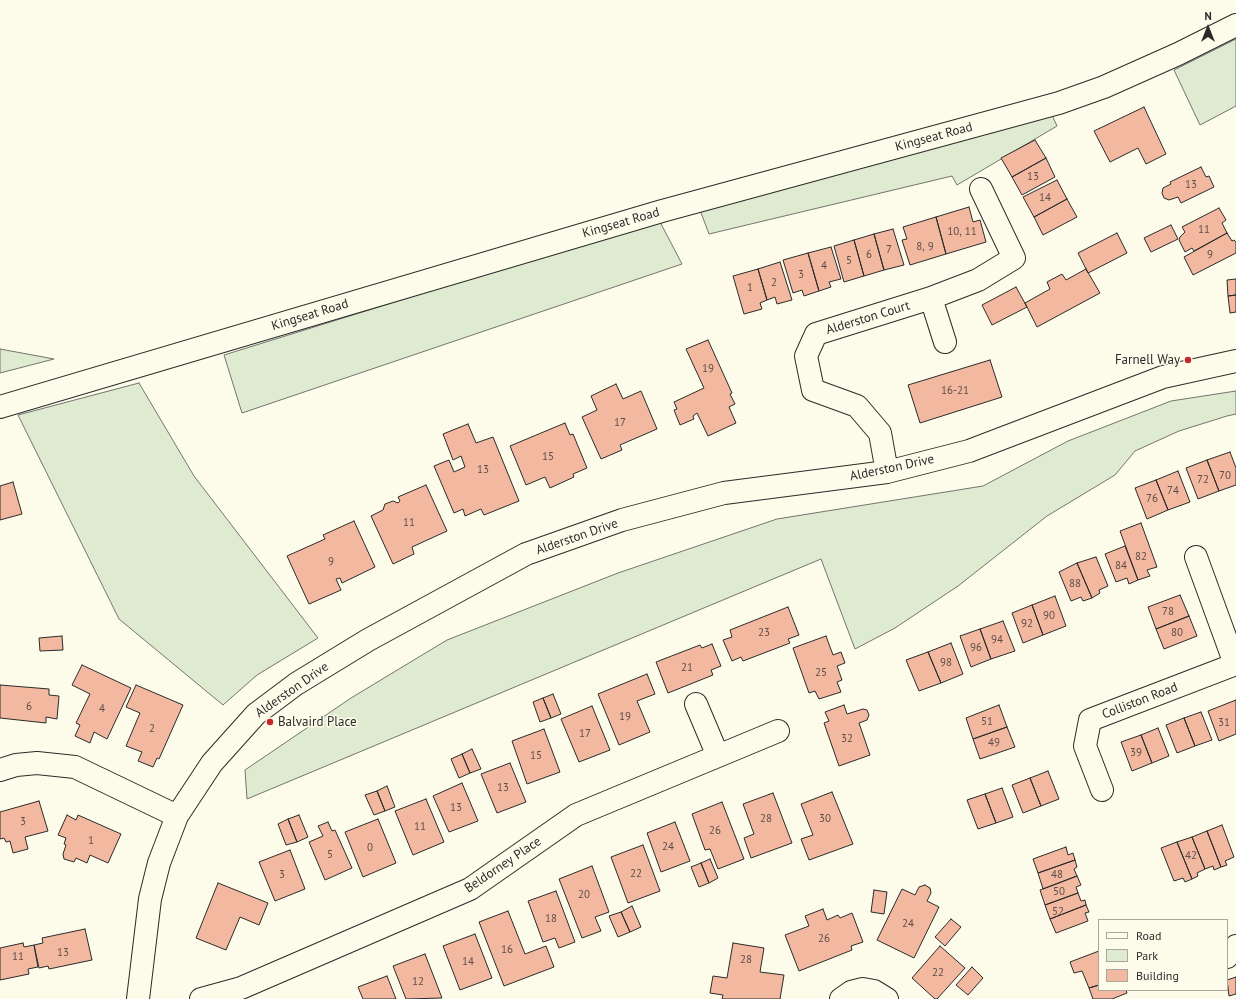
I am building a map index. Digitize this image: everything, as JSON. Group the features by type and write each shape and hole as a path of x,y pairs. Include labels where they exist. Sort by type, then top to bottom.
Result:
{"street":[{"name":"Kingseat Road","path":"0,407 662,211 1060,103 1104,87 1178,54 1236,25"},
{"name":"Alderston Court","path":"887,472 880,433 857,406 813,390 806,356 816,334 931,298 978,280 1014,258 981,189"},
{"path":"931,298 945,342"},
{"name":"Alderston Drive","path":"138,999 150,899 159,863 177,816 212,763 256,714 296,684 368,640 526,554 622,520 724,493 887,472 969,451 1162,377 1236,361"},
{"name":"Colliston Road","path":"1102,790 1085,746 1090,720 1236,664 1196,557"},
{"path":"696,704 718,756"},
{"name":"Beldorney Place","path":"201,999 241,988 470,889 576,815 778,731"},
{"path":"0,770 16,765 38,763 75,767 177,816"},
{"path":"1228,956 1236,946"},
{"path":"841,999 851,992 863,989 874,991 887,999"}],"green space":[{"path":"1236,39 1236,106 1200,125 1174,70"},
{"path":"1052,115 1057,126 957,185 952,176 709,234 700,210"},
{"path":"659,220 682,264 242,413 224,355"},
{"path":"0,349 54,359 0,373"},
{"path":"139,383 194,476 318,638 257,675 223,705 119,619 18,415"},
{"path":"1236,391 1236,414 1179,431 1135,451 1115,475 1047,516 958,586 895,628 855,649 821,559 247,799 245,770 351,698 447,640 618,573 777,519 983,486 1068,441 1171,401"}],"building":[{"path":"1144,107 1166,154 1146,164 1138,148 1110,162 1094,131"},
{"path":"1035,140 1046,158 1012,177 1001,158"},
{"path":"1046,158 1055,177 1022,195 1012,177"},
{"path":"1201,167 1206,177 1209,176 1214,187 1181,203 1178,197 1169,200 1164,198 1162,193 1163,188 1171,184 1170,182"},
{"path":"1057,180 1067,199 1034,217 1023,197"},
{"path":"1067,199 1077,217 1043,235 1034,217"},
{"path":"969,207 973,222 980,220 986,242 946,254 936,217"},
{"path":"1219,208 1226,220 1222,223 1227,233 1194,251 1192,248 1185,252 1179,240 1185,232 1182,227"},
{"path":"936,217 946,254 910,265 902,240 907,239 903,227"},
{"path":"1171,225 1178,239 1151,252 1144,238"},
{"path":"893,229 904,265 884,270 874,234"},
{"path":"1117,233 1127,253 1088,273 1078,253"},
{"path":"1227,233 1232,241 1234,240 1236,242 1236,253 1193,275 1184,257"},
{"path":"874,234 884,270 864,276 854,240"},
{"path":"854,240 864,276 844,282 834,246"},
{"path":"831,247 841,279 829,282 831,287 819,291 808,253"},
{"path":"808,253 819,291 804,296 802,290 793,293 783,260"},
{"path":"780,262 792,300 777,304 775,297 767,300 758,269"},
{"path":"758,269 767,300 760,303 762,309 744,314 733,276"},
{"path":"1086,269 1100,293 1037,327 1025,303 1050,289 1047,282 1062,274 1066,280"},
{"path":"1236,279 1236,295 1228,296 1227,280"},
{"path":"1016,287 1027,307 992,325 982,305"},
{"path":"1236,295 1236,312 1230,313 1228,296"},
{"path":"708,340 732,393 730,394 735,404 729,407 736,423 708,436 697,413 693,416 694,419 680,425 674,410 677,409 674,402 704,388 686,349"},
{"path":"990,360 1002,397 920,423 908,385"},
{"path":"616,384 623,399 641,391 657,429 620,445 622,450 601,459 582,417 597,410 591,396"},
{"path":"565,423 570,435 573,434 587,468 573,474 574,477 550,488 545,477 526,485 510,446"},
{"path":"468,424 476,443 493,437 519,501 484,515 481,509 465,516 463,509 454,513 434,466 449,460 454,472 465,467 461,456 453,460 443,434"},
{"path":"1230,452 1236,468 1236,485 1219,491 1207,460"},
{"path":"1207,460 1219,491 1198,499 1186,468"},
{"path":"1178,471 1190,502 1168,510 1156,480"},
{"path":"1156,480 1168,510 1147,519 1135,488"},
{"path":"13,482 22,514 0,520 0,486"},
{"path":"426,485 447,531 412,547 414,554 393,564 371,516 383,510 385,504 393,501 398,503 400,501 398,497"},
{"path":"354,521 375,567 342,583 340,578 336,579 341,590 309,604 287,556 325,539 323,535"},
{"path":"1141,523 1157,567 1147,570 1150,576 1138,580 1120,531"},
{"path":"1125,546 1138,580 1129,584 1127,578 1116,582 1105,554"},
{"path":"1096,557 1108,586 1099,590 1100,593 1092,598 1077,563"},
{"path":"1077,563 1092,598 1083,601 1081,597 1071,601 1059,572"},
{"path":"1180,595 1189,616 1156,629 1148,607"},
{"path":"1055,596 1066,626 1043,635 1032,605"},
{"path":"1032,605 1043,635 1023,643 1012,613"},
{"path":"788,607 799,635 788,639 790,643 743,661 741,657 732,661 723,640 732,637 730,630"},
{"path":"1189,616 1197,636 1164,649 1156,629"},
{"path":"1003,621 1015,651 991,659 980,629"},
{"path":"980,629 991,659 971,667 960,636"},
{"path":"62,636 63,650 40,651 39,638"},
{"path":"826,636 833,655 841,652 845,663 837,666 842,680 837,682 841,692 819,699 815,691 809,693 793,648"},
{"path":"951,643 963,674 941,683 928,652"},
{"path":"712,644 721,666 711,670 713,675 668,693 656,662 700,645 702,648"},
{"path":"928,652 941,683 919,691 906,660"},
{"path":"82,665 131,688 107,739 94,732 90,743 75,736 80,725 76,723 90,694 72,685"},
{"path":"647,674 655,694 637,701 650,732 619,745 598,694"},
{"path":"0,685 49,689 49,695 59,696 57,719 46,717 46,723 0,718"},
{"path":"136,685 183,705 159,759 157,758 153,767 138,761 142,752 126,746 140,713 126,707"},
{"path":"553,694 561,714 551,718 543,698"},
{"path":"543,698 551,718 540,722 533,702"},
{"path":"1236,700 1236,734 1219,741 1208,711"},
{"path":"844,705 847,714 863,709 867,710 869,715 867,720 859,723 870,755 839,766 824,723 829,721 825,712"},
{"path":"999,705 1007,727 973,739 966,718"},
{"path":"592,706 610,750 579,762 561,719"},
{"path":"1201,712 1212,740 1195,746 1184,718"},
{"path":"1184,718 1195,746 1177,753 1166,725"},
{"path":"1007,727 1015,747 980,759 973,739"},
{"path":"1158,728 1169,756 1152,763 1141,735"},
{"path":"544,729 560,772 527,784 512,741"},
{"path":"1141,735 1152,763 1132,771 1121,742"},
{"path":"472,749 481,769 470,773 462,754"},
{"path":"462,754 470,773 459,778 451,759"},
{"path":"510,763 526,802 497,813 481,774"},
{"path":"1048,771 1059,799 1041,806 1030,778"},
{"path":"1030,778 1041,806 1023,813 1012,785"},
{"path":"462,783 478,821 449,832 433,796"},
{"path":"387,786 395,807 385,811 377,791"},
{"path":"1002,788 1013,817 996,823 985,794"},
{"path":"377,791 385,811 374,815 365,795"},
{"path":"832,792 853,844 809,860 801,839 813,835 801,804"},
{"path":"773,793 792,843 751,858 744,838 754,834 743,804"},
{"path":"985,794 996,823 978,829 967,800"},
{"path":"426,799 444,842 413,855 395,811"},
{"path":"39,801 48,831 25,837 28,849 13,853 10,841 6,842 4,838 0,839 0,812"},
{"path":"722,802 744,859 718,869 710,849 705,850 692,814"},
{"path":"67,815 76,820 78,815 121,834 108,863 90,855 87,863 76,858 74,862 64,859 63,854 66,845 64,844 66,838 58,835"},
{"path":"299,815 308,837 297,842 288,819"},
{"path":"288,819 297,842 286,845 278,824"},
{"path":"378,819 396,863 363,877 345,832"},
{"path":"328,822 332,831 335,830 352,868 325,880 309,842 323,836 318,826"},
{"path":"675,822 690,861 661,872 647,833"},
{"path":"1222,825 1234,857 1225,861 1227,865 1221,867 1207,831"},
{"path":"1207,831 1221,867 1214,870 1213,866 1205,869 1192,837"},
{"path":"1192,837 1205,869 1197,873 1198,876 1192,879 1177,842"},
{"path":"1177,842 1192,879 1185,882 1183,878 1174,881 1161,848"},
{"path":"643,845 660,891 628,903 611,857"},
{"path":"1066,847 1068,855 1073,853 1075,860 1038,873 1033,859"},
{"path":"290,850 305,889 275,901 259,862"},
{"path":"710,859 718,878 709,883 701,863"},
{"path":"1075,860 1077,867 1074,869 1077,876 1043,889 1038,873"},
{"path":"701,863 709,883 699,887 691,867"},
{"path":"592,866 609,912 595,917 601,931 582,938 559,879"},
{"path":"1077,876 1081,885 1076,887 1078,893 1045,905 1040,890"},
{"path":"218,883 268,903 259,925 240,917 226,950 196,938"},
{"path":"925,885 930,888 931,893 927,901 939,907 914,958 877,940 902,889 915,895 919,887"},
{"path":"874,890 887,892 884,914 871,912"},
{"path":"556,891 575,942 559,948 555,938 543,942 528,901"},
{"path":"1078,893 1081,901 1085,900 1086,905 1050,919 1045,905"},
{"path":"1086,905 1089,912 1085,913 1088,921 1056,933 1050,919"},
{"path":"632,906 641,927 630,932 621,912"},
{"path":"823,909 827,920 838,915 840,918 852,913 863,942 851,946 852,950 799,971 785,935 809,926 805,916"},
{"path":"508,911 525,954 546,946 554,967 504,986 479,922"},
{"path":"621,912 630,932 618,937 609,916"},
{"path":"951,919 961,927 945,946 935,937"},
{"path":"85,929 92,960 49,969 48,966 39,968 34,945 43,943 42,938"},
{"path":"475,934 492,978 460,990 443,946"},
{"path":"23,943 24,947 34,945 38,967 28,969 29,974 0,980 0,948"},
{"path":"733,943 764,948 760,972 784,975 780,999 722,999 723,995 710,993 713,976 727,978"},
{"path":"940,946 965,968 937,999 935,999 912,978"},
{"path":"1098,951 1098,985 1089,988 1082,971 1074,973 1070,962"},
{"path":"425,954 442,998 406,999 393,966"},
{"path":"972,967 983,978 968,995 956,985"},
{"path":"387,976 396,999 363,999 358,987"},
{"path":"1236,977 1236,994 1229,996 1228,980"},
{"path":"1098,985 1098,991 1126,991 1127,993 1112,999 1093,999 1089,988"}],"place":[{"name":"Farnell Way","path":"1188,360"},
{"name":"Balvaird Place","path":"270,722"}]}
